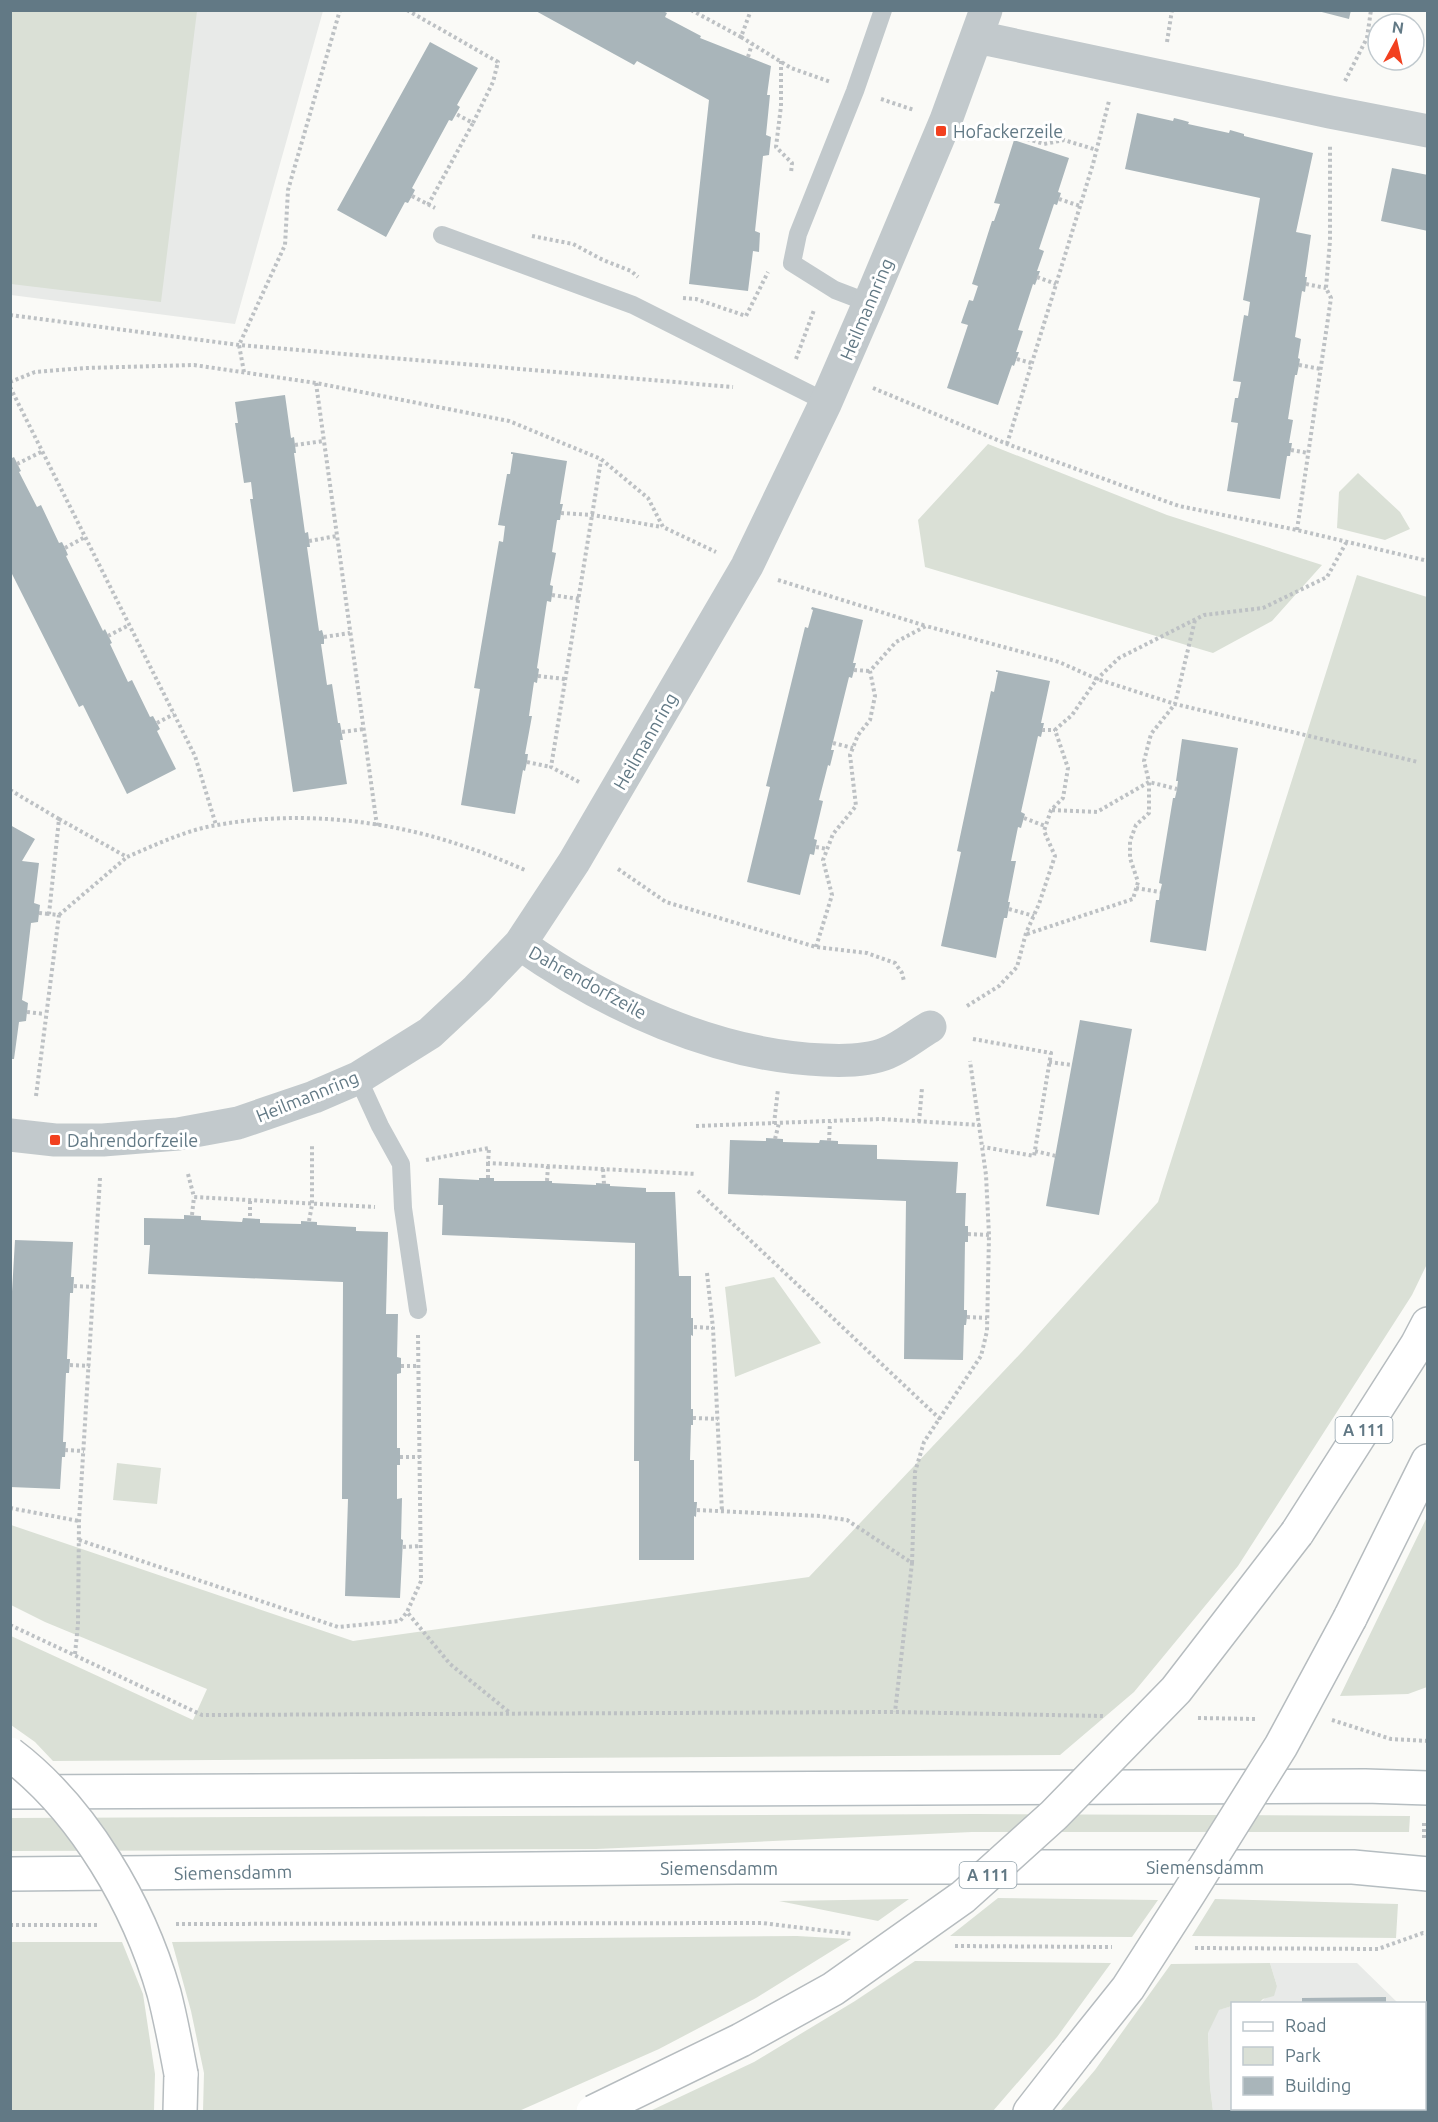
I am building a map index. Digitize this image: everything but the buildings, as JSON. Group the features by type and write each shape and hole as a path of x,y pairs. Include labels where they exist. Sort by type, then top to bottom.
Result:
{"main road":[{"name":"A 111","path":"593,2112 741,2040 833,1989 963,1897 1054,1815 1176,1690 1297,1533 1417,1345 1428,1324"},
{"path":"1030,2112 1128,1988 1281,1746 1350,1618 1428,1461"},
{"path":"10,1754 24,1764 85,1833 121,1889 138,1923 160,1983 172,2025 182,2074 180,2112"},
{"path":"10,1792 1341,1786 1426,1802"},
{"name":"Siemensdamm","path":"10,1874 868,1867 1353,1868 1428,1874"}],"street":[{"name":"Heilmannring","path":"10,1135 55,1140 104,1140 205,1130 238,1123 314,1097 358,1078 430,1034 520,944 579,853 747,566 826,402 869,303 941,131 982,24"},
{"path":"982,24 1330,112 1428,131"},
{"name":"Dahrendorfzeile","path":"520,944 548,964 615,1002 712,1040 781,1057 847,1061 867,1057 886,1053 930,1027"}],"lane":[{"path":"869,303 835,290 792,263 798,234 855,91 883,10"},
{"path":"442,235 633,305 826,402"},
{"path":"358,1078 401,1164 403,1208 418,1310"}],"path":[{"path":"244,373 239,345 285,245 288,190 340,10"},
{"path":"407,10 498,62 493,82 473,123 428,205"},
{"path":"691,10 741,37 752,10"},
{"path":"1165,52 1172,10"},
{"path":"1341,90 1367,38 1371,10"},
{"path":"748,57 752,44"},
{"path":"781,62 781,106"},
{"path":"1007,444 1080,206 1111,91"},
{"path":"456,114 473,123"},
{"path":"981,125 1044,144 1064,140 1096,150"},
{"path":"1297,530 1331,298 1326,288 1330,241 1330,136"},
{"path":"770,147 776,147"},
{"path":"412,196 442,210"},
{"path":"1059,198 1080,206"},
{"path":"525,235 573,244 603,260 631,271 645,283"},
{"path":"677,297 696,299 746,316 771,266"},
{"path":"1037,278 1056,284"},
{"path":"1306,284 1326,288"},
{"path":"788,382 816,304"},
{"path":"10,315 239,345 736,387"},
{"path":"1017,359 1031,363"},
{"path":"10,382 35,372 194,365 316,383 509,421 601,459 648,498 663,527"},
{"path":"1299,365 1321,369"},
{"path":"316,383 377,826"},
{"path":"10,387 195,756 216,825"},
{"path":"873,388 1007,444 1179,506 1297,530 1428,561"},
{"path":"295,445 324,441"},
{"path":"1291,450 1308,453"},
{"path":"18,464 43,451"},
{"path":"551,767 601,459"},
{"path":"561,513 593,515 663,527 747,566"},
{"path":"309,541 337,536"},
{"path":"65,548 86,537"},
{"path":"1042,730 1055,730 1072,715 1097,679 1119,658 1204,615 1263,608 1327,577 1346,543"},
{"path":"784,582 926,626 1059,662 1097,679 1175,704 1418,762"},
{"path":"552,595 579,599"},
{"path":"1026,934 1133,899 1138,882 1130,858 1130,841 1136,825 1149,813 1149,782 1144,761 1151,734 1175,704 1195,620"},
{"path":"108,636 129,625"},
{"path":"870,671 896,642 926,626"},
{"path":"324,637 350,633"},
{"path":"854,670 870,671"},
{"path":"816,947 832,895 823,860 833,834 856,806 850,755 858,735 870,720 874,704 875,696 870,671"},
{"path":"538,675 565,679"},
{"path":"157,723 174,714"},
{"path":"342,732 363,729"},
{"path":"967,1006 999,986 1017,967 1026,934 1055,856 1044,831 1051,810 1063,798 1068,768 1055,730"},
{"path":"833,744 853,747"},
{"path":"527,762 551,767 579,782"},
{"path":"1051,810 1097,812 1149,782 1177,789"},
{"path":"10,790 127,857"},
{"path":"1023,818 1045,826"},
{"path":"49,914 59,819"},
{"path":"36,1096 59,915 127,857 168,840 216,825 297,819 328,820 419,834 468,848 525,870"},
{"path":"816,847 827,849"},
{"path":"618,869 666,902 816,947 867,952 895,963 904,981"},
{"path":"1136,888 1160,892"},
{"path":"1009,909 1034,916"},
{"path":"39,913 59,915"},
{"path":"27,1012 45,1014"},
{"path":"973,1039 1051,1053 1034,1155 983,1147"},
{"path":"895,1712 912,1563 915,1472 924,1442 981,1356 987,1331 989,1235 983,1147 970,1061"},
{"path":"1049,1062 1072,1065"},
{"path":"774,1124 778,1081"},
{"path":"919,1122 922,1088"},
{"path":"696,1126 881,1119 980,1125"},
{"path":"829,1141 830,1122"},
{"path":"775,1138 779,1123"},
{"path":"309,1221 312,1205 312,1144"},
{"path":"401,1164 489,1148 488,1178"},
{"path":"1035,1151 1056,1156"},
{"path":"488,1163 696,1174"},
{"path":"547,1181 548,1166"},
{"path":"603,1169 604,1184"},
{"path":"188,1174 194,1197 192,1215"},
{"path":"75,1654 79,1521 100,1178"},
{"path":"698,1191 940,1419"},
{"path":"194,1197 403,1208"},
{"path":"250,1201 250,1218"},
{"path":"968,1234 989,1235"},
{"path":"707,1272 714,1328 722,1512"},
{"path":"74,1286 94,1287"},
{"path":"79,1540 338,1627 400,1621 407,1612 421,1581 418,1310"},
{"path":"967,1317 987,1318"},
{"path":"694,1327 714,1328"},
{"path":"70,1365 90,1366"},
{"path":"401,1366 419,1366"},
{"path":"693,1418 718,1419"},
{"path":"65,1450 84,1451"},
{"path":"400,1457 420,1457"},
{"path":"10,1508 79,1521"},
{"path":"697,1510 820,1516 847,1520 912,1563"},
{"path":"403,1547 421,1546"},
{"path":"407,1612 450,1664 511,1713"},
{"path":"10,1625 202,1715 895,1712 1107,1716"},
{"path":"1189,1718 1259,1719"},
{"path":"1330,1720 1391,1739 1428,1741"},
{"path":"1424,1839 1426,1802"},
{"path":"173,1924 762,1923 856,1934"},
{"path":"10,1925 102,1924"},
{"path":"1185,1948 1377,1949 1423,1933 1428,1934"},
{"path":"950,1946 1115,1947"}],"shaded area":[{"path":"11,11 323,11 235,324 11,295"},
{"path":"1270,1963 1357,1963 1397,2002 1261,2002 1277,1986"},
{"path":"1231,2006 1231,2110 1420,2111 1213,2111 1208,2032 1218,2010"}],"green space":[{"path":"11,10 197,11 161,302 11,284"},
{"path":"988,444 1167,515 1322,565 1272,621 1213,653 925,567 918,520"},
{"path":"1358,473 1400,512 1410,529 1385,540 1337,528 1339,492"},
{"path":"1357,575 1427,597 1427,1264 1412,1295 1238,1566 1134,1692 1060,1755 53,1761 35,1742 11,1725 11,1636 193,1720 207,1689 45,1622 11,1605 11,1525 353,1641 809,1577 1020,1354 1158,1202"},
{"path":"774,1277 821,1343 735,1377 725,1287"},
{"path":"117,1463 161,1468 157,1504 113,1500"},
{"path":"1427,1517 1427,1687 1408,1694 1340,1696"},
{"path":"976,1814 1410,1816 1409,1832 972,1832 596,1849 11,1851 10,1818"},
{"path":"998,1898 1158,1900 1132,1937 950,1936"},
{"path":"909,1899 878,1921 779,1901"},
{"path":"1215,1899 1398,1904 1396,1938 1192,1936"},
{"path":"797,1936 851,1939 756,1998 659,2049 519,2111 203,2111 204,2073 191,2011 172,1942"},
{"path":"11,1942 122,1942 143,1994 155,2074 154,2111 11,2111"},
{"path":"915,1961 1111,1963 1057,2037 993,2111 650,2111 754,2062 855,2001"},
{"path":"1270,1963 1277,1986 1274,1996 1260,2002 1231,2002 1231,2006 1219,2010 1208,2033 1213,2111 1060,2111 1095,2070 1171,1964"}],"place":[{"name":"Hofackerzeile","path":"941,131"},
{"name":"Dahrendorfzeile","path":"55,1140"}]}
